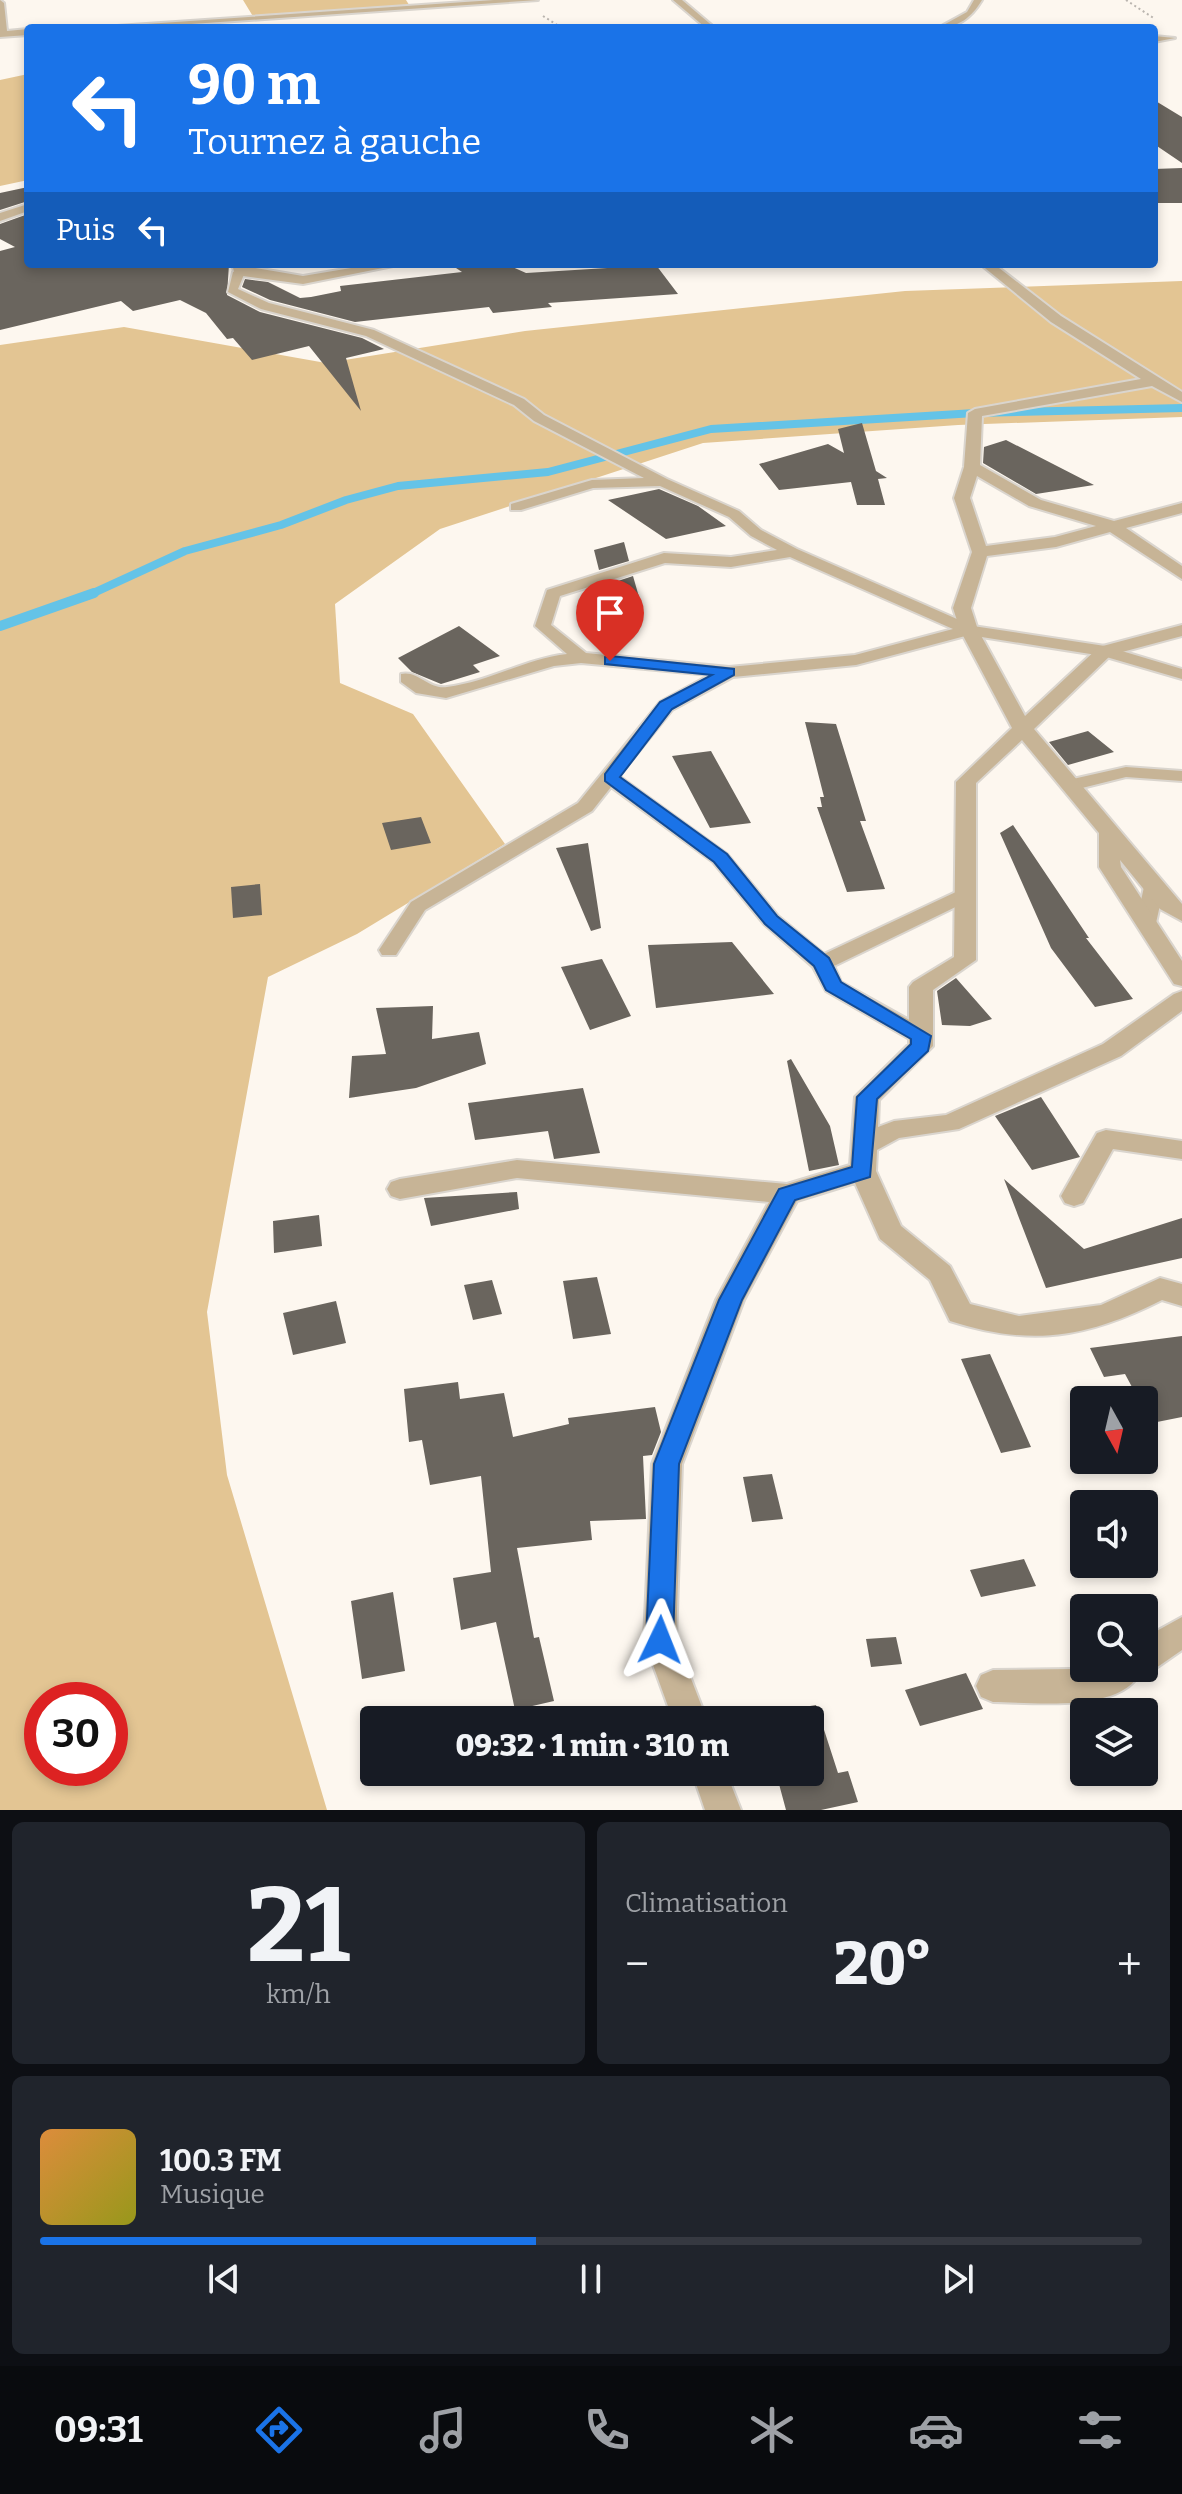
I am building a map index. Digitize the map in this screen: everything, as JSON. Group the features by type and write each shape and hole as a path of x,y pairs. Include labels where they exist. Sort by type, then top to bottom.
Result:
{"street":[{"path":"223,24 534,0"},
{"path":"677,0 706,24"},
{"path":"950,24 970,14 978,0"},
{"path":"0,3 1,34 24,32"},
{"path":"1158,39 1170,38"},
{"path":"0,217 24,208"},
{"path":"0,217 24,223"},
{"path":"239,268 303,280 374,268"},
{"path":"991,268 1056,319 1182,398"},
{"path":"1154,381 975,413 972,467 962,498 980,552 962,608 969,630 1021,726 1154,887 1182,914"},
{"path":"972,467 1035,503 1112,526 1182,574"},
{"path":"980,552 1056,542 1182,508"},
{"path":"1182,630 1105,651 1021,726 966,782 965,960 921,987 921,1046 867,1097 863,1158 890,1232 940,1273 960,1313 1019,1327 1105,1316 1160,1289 1182,1295"},
{"path":"1109,832 1110,867 1182,979"},
{"path":"400,1189 517,1169 787,1194 863,1158 894,1130 950,1123 1112,1050 1182,999"},
{"path":"1074,1196 1106,1139 1182,1150"},
{"path":"685,1706 660,1640 667,1464 730,1300 787,1194"},
{"path":"1158,1648 1182,1632"},
{"path":"993,1686 1097,1686 1103,1682"},
{"path":"714,1786 723,1810"}],"lane":[{"path":"239,268 232,290 265,306 370,333 519,402 539,418 662,482 734,514 756,533 792,552 969,630 1105,651 1182,674"},
{"path":"516,507 592,484 662,482"},
{"path":"581,658 543,626 553,593 664,558 731,562 792,552"},
{"path":"407,678 422,689 446,693 552,661 581,658 729,672 856,660 969,630"},
{"path":"389,950 418,906 585,807 666,706 729,672"},
{"path":"1070,785 1126,772 1182,776"},
{"path":"610,778 720,858 771,920 822,963 833,986 921,1036"},
{"path":"1146,923 1154,887"},
{"path":"822,963 965,895"}],"shaded area":[{"path":"243,0 406,0 411,8 254,18"},
{"path":"24,75 24,181 0,186 0,80"},
{"path":"1182,281 1182,417 958,425 703,443 440,529 335,604 340,683 413,714 505,844 357,934 268,977 207,1312 227,1475 327,1810 0,1810 0,345 124,327 326,363 525,331 905,291"}],"building":[{"path":"1158,102 1182,117 1182,163 1158,147"},
{"path":"1182,168 1182,203 1158,203 1158,169"},
{"path":"24,188 24,202 0,210 0,193"},
{"path":"24,215 24,268 229,268 227,295 260,312 362,338 384,349 346,358 361,411 309,346 252,360 233,338 227,339 206,313 180,300 133,311 121,301 0,330 0,251 15,247 0,239 0,224"},
{"path":"456,268 515,268 526,273 658,268 678,294 548,303 552,307 493,313 489,307 355,322 270,300 242,287 245,279 268,282 300,298 341,291 340,286 462,272"},
{"path":"862,423 876,471 887,478 878,479 885,505 857,505 851,482 779,490 759,464 828,444 844,453 838,429"},
{"path":"1006,440 1094,485 1036,494 983,463 984,447"},
{"path":"659,489 698,506 726,526 666,539 608,500"},
{"path":"624,542 629,561 599,570 594,550"},
{"path":"633,576 641,604 609,606 603,586"},
{"path":"459,626 500,656 473,665 480,672 441,684 412,672 398,658"},
{"path":"805,722 836,724 866,821 860,821 885,889 847,892 817,807 822,807 820,797 824,797"},
{"path":"1088,731 1114,752 1068,765 1049,742"},
{"path":"711,751 751,823 710,828 672,756"},
{"path":"421,817 431,843 391,850 382,823"},
{"path":"1013,825 1089,938 1086,938 1133,999 1095,1007 1051,948 1000,833"},
{"path":"588,843 601,928 591,931 556,848"},
{"path":"260,884 262,915 233,918 231,887"},
{"path":"732,942 774,994 656,1008 648,945"},
{"path":"602,959 631,1016 590,1030 561,967"},
{"path":"956,978 992,1019 970,1026 942,1025 937,991"},
{"path":"433,1006 432,1039 479,1032 486,1064 416,1088 349,1098 352,1056 386,1054 376,1008"},
{"path":"791,1059 830,1126 839,1165 809,1171 787,1061"},
{"path":"583,1088 600,1153 554,1159 548,1131 475,1140 468,1103"},
{"path":"1041,1097 1080,1157 1032,1170 995,1116"},
{"path":"1004,1179 1084,1249 1182,1218 1182,1258 1046,1288"},
{"path":"517,1192 519,1209 431,1226 424,1198"},
{"path":"319,1215 322,1246 274,1253 273,1221"},
{"path":"597,1277 611,1334 573,1339 563,1281"},
{"path":"492,1280 502,1314 473,1320 464,1285"},
{"path":"336,1301 346,1343 293,1355 283,1313"},
{"path":"1182,1336 1182,1417 1158,1422 1158,1386 1131,1386 1125,1374 1104,1377 1090,1348"},
{"path":"990,1354 1031,1447 1001,1453 961,1359"},
{"path":"458,1382 460,1399 504,1393 513,1437 569,1424 568,1418 655,1407 661,1432 652,1455 643,1456 646,1519 590,1521 592,1540 517,1548 534,1638 539,1637 554,1701 514,1706 496,1622 461,1630 453,1578 491,1572 481,1476 430,1485 422,1440 409,1442 404,1389"},
{"path":"772,1474 783,1519 752,1522 743,1477"},
{"path":"1024,1559 1036,1586 981,1597 970,1570"},
{"path":"393,1592 405,1671 362,1679 351,1601"},
{"path":"896,1637 902,1664 871,1667 866,1639"},
{"path":"966,1673 983,1709 920,1726 905,1690"},
{"path":"824,1730 838,1773 848,1771 858,1802 821,1810 786,1810 780,1786 824,1786"}],"waterway":[{"path":"91,594 185,551 281,525 346,500 398,486 548,472 711,429 975,413 1182,408"},
{"path":"0,626 91,594"}],"route":[{"path":"610,661 729,672 666,706 610,778 720,858 771,920 822,963 833,986 921,1036 921,1046 867,1097 863,1171 787,1194 730,1300 667,1464 660,1640"}]}
